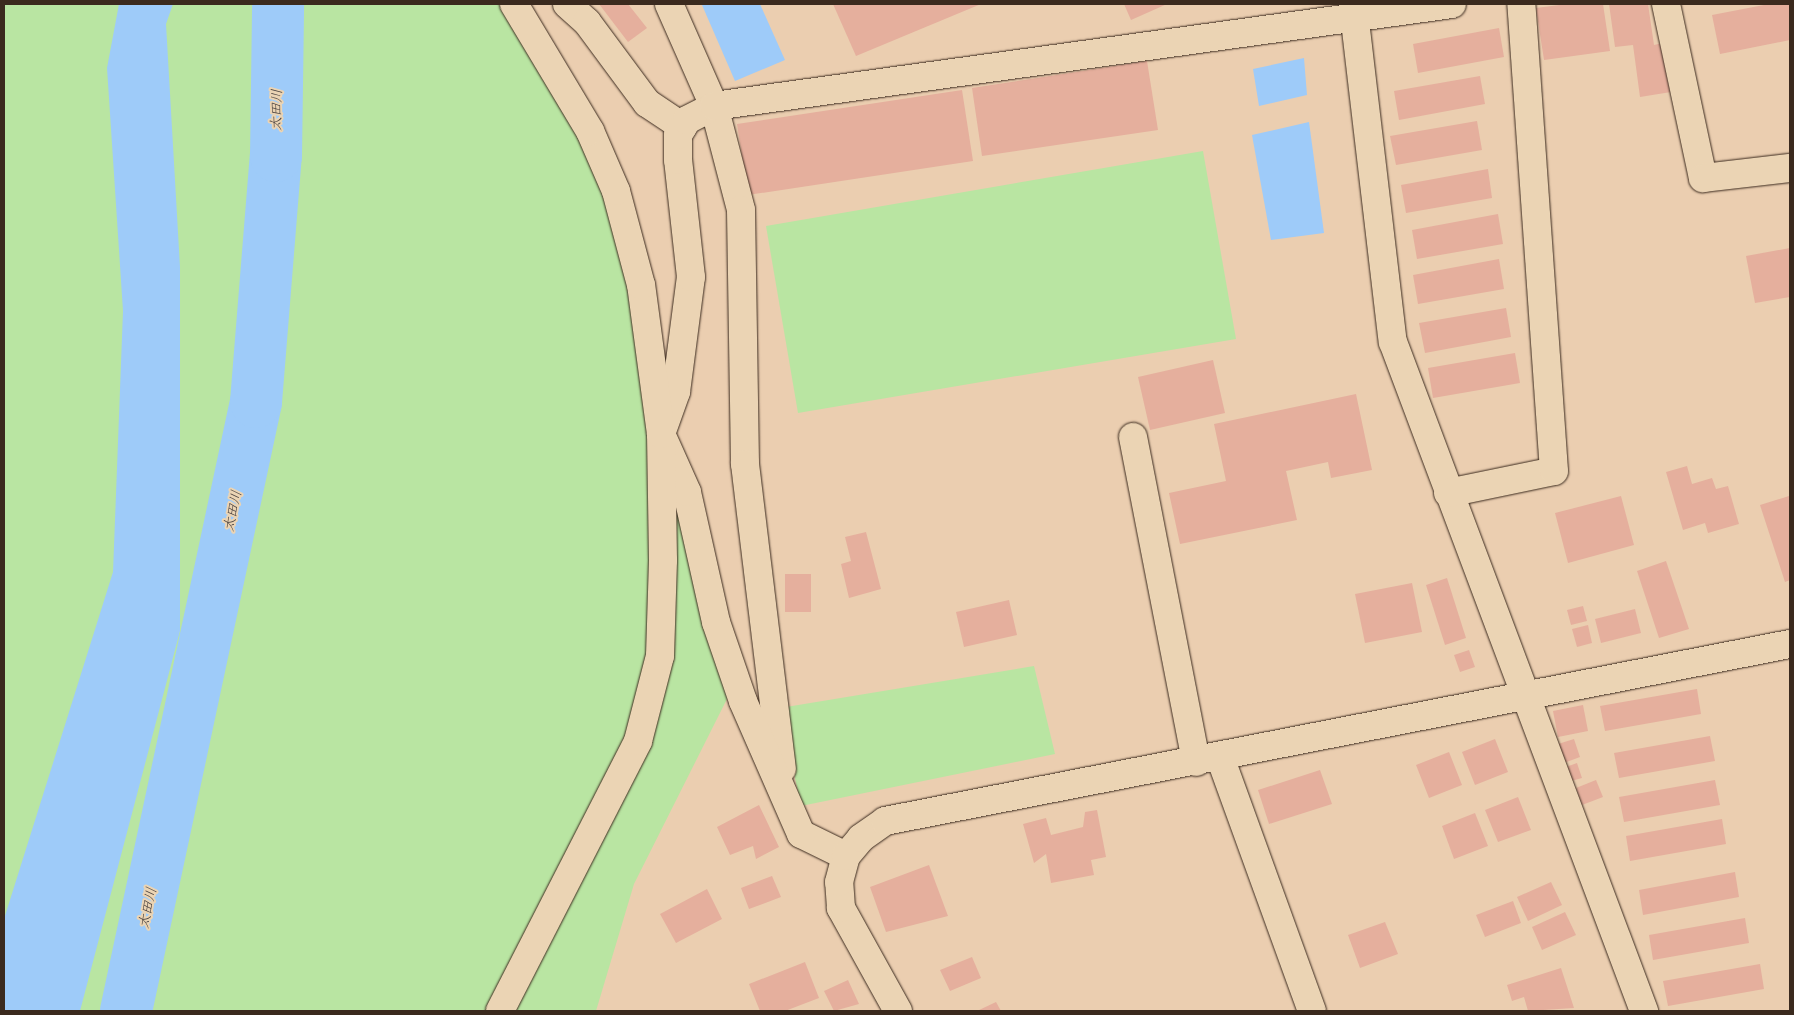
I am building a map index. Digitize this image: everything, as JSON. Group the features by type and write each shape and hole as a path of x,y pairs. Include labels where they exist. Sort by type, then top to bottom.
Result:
{"street":[{"path":"500,1011 638,741 660,656 661,434 641,285 616,191 590,131 514,4"},
{"path":"567,4 587,22 647,103 683,127"},
{"path":"669,4 714,106 741,210 745,464 786,801"},
{"path":"846,856 801,834 786,801 734,675 716,622 686,492 661,434 676,392 690,278 678,160 678,135 683,127 714,106 1356,11 1452,4"},
{"path":"1448,493 1554,471 1521,4"},
{"path":"1666,4 1703,178 1790,168"},
{"path":"1356,11 1393,342 1523,696 1644,1011"},
{"path":"1133,437 1208,760 1312,1011"},
{"path":"898,1011 841,908 840,882 846,856 861,838 885,821 1208,760 1790,644"}],"green space":[{"path":"4,4 512,4 616,191 728,697 634,884 596,1011 4,1011"},
{"path":"1203,151 1236,339 798,413 766,226"},
{"path":"1034,666 1055,754 801,806 780,708"}],"water":[{"path":"119,4 173,4 166,24 180,267 180,631 80,1011 4,1011 4,919 113,572 123,311 107,68"},
{"path":"760,4 785,60 735,81 702,5"},
{"path":"1304,58 1307,95 1259,106 1253,69"},
{"path":"1309,122 1324,233 1271,240 1252,135"}],"building":[{"path":"599,4 628,4 647,28 628,42"},
{"path":"833,4 981,4 856,56"},
{"path":"1124,4 1167,4 1131,20"},
{"path":"1567,4 1603,4 1610,51 1544,60 1536,8"},
{"path":"1609,4 1648,4 1654,45 1663,43 1671,92 1640,97 1633,45 1615,47"},
{"path":"1769,4 1790,4 1790,40 1720,54 1712,15"},
{"path":"1499,28 1504,57 1418,73 1413,44"},
{"path":"1147,61 1158,130 982,156 972,88"},
{"path":"1480,76 1485,104 1399,120 1394,91"},
{"path":"962,90 973,161 748,195 737,124"},
{"path":"1477,121 1482,150 1396,165 1390,136"},
{"path":"1488,169 1492,198 1406,213 1401,185"},
{"path":"1498,214 1503,244 1417,259 1412,230"},
{"path":"1790,248 1790,297 1755,303 1746,256"},
{"path":"1499,259 1504,289 1418,304 1413,275"},
{"path":"1506,308 1511,337 1425,353 1419,323"},
{"path":"1515,353 1520,383 1433,398 1428,368"},
{"path":"1213,360 1225,413 1150,430 1138,377"},
{"path":"1356,394 1372,470 1331,478 1328,462 1286,471 1297,520 1180,544 1169,493 1226,481 1214,424"},
{"path":"1687,466 1692,484 1712,478 1716,489 1728,486 1739,524 1708,533 1705,523 1683,530 1666,472"},
{"path":"1621,496 1634,545 1568,563 1555,513"},
{"path":"1789,496 1790,580 1785,582 1760,505"},
{"path":"866,532 881,589 849,598 841,564 851,561 845,537"},
{"path":"1666,561 1689,629 1659,638 1637,571"},
{"path":"785,574 811,574 811,612 785,612"},
{"path":"1447,578 1466,638 1445,645 1426,585"},
{"path":"1412,583 1422,632 1365,643 1355,594"},
{"path":"1009,600 1017,635 964,647 956,612"},
{"path":"1583,606 1587,621 1571,625 1567,610"},
{"path":"1635,609 1641,633 1601,643 1595,619"},
{"path":"1588,625 1592,643 1577,647 1572,629"},
{"path":"1469,650 1475,667 1460,672 1454,655"},
{"path":"1697,689 1701,714 1605,731 1600,706"},
{"path":"1583,705 1588,731 1558,737 1553,711"},
{"path":"1710,736 1715,761 1619,778 1614,753"},
{"path":"1495,739 1508,772 1475,785 1462,752"},
{"path":"1574,739 1580,757 1564,763 1558,744"},
{"path":"1449,752 1462,785 1429,798 1416,765"},
{"path":"1577,763 1582,778 1571,781 1566,767"},
{"path":"1320,770 1332,804 1269,824 1258,790"},
{"path":"1596,780 1603,797 1582,805 1576,788"},
{"path":"1715,780 1720,805 1624,822 1619,797"},
{"path":"1518,797 1531,830 1498,842 1485,810"},
{"path":"759,805 779,847 756,859 753,846 730,855 717,827"},
{"path":"1097,810 1106,857 1091,860 1094,875 1051,883 1046,854 1034,863 1023,824 1046,818 1051,835 1083,827 1085,812"},
{"path":"1475,813 1488,846 1454,859 1442,826"},
{"path":"1722,819 1726,844 1630,861 1626,836"},
{"path":"929,865 948,916 886,932 870,887"},
{"path":"1735,872 1739,897 1643,915 1639,890"},
{"path":"772,876 781,897 749,909 741,888"},
{"path":"1551,882 1562,905 1528,921 1517,897"},
{"path":"707,889 722,919 676,943 660,914"},
{"path":"1513,901 1521,923 1485,937 1476,915"},
{"path":"1565,912 1576,935 1542,950 1532,927"},
{"path":"1745,918 1749,943 1653,960 1649,935"},
{"path":"1385,922 1398,954 1360,968 1348,935"},
{"path":"972,957 981,978 950,991 940,970"},
{"path":"805,962 819,998 785,1011 760,1011 749,984"},
{"path":"1760,964 1764,989 1668,1006 1663,981"},
{"path":"1561,968 1574,1008 1528,1011 1524,997 1512,1001 1507,985"},
{"path":"848,980 859,1004 834,1011 824,991"},
{"path":"996,1002 1001,1011 977,1011"}],"waterway":[{"name":"太田川","path":"126,1011 256,402 276,156 278,4"}]}
